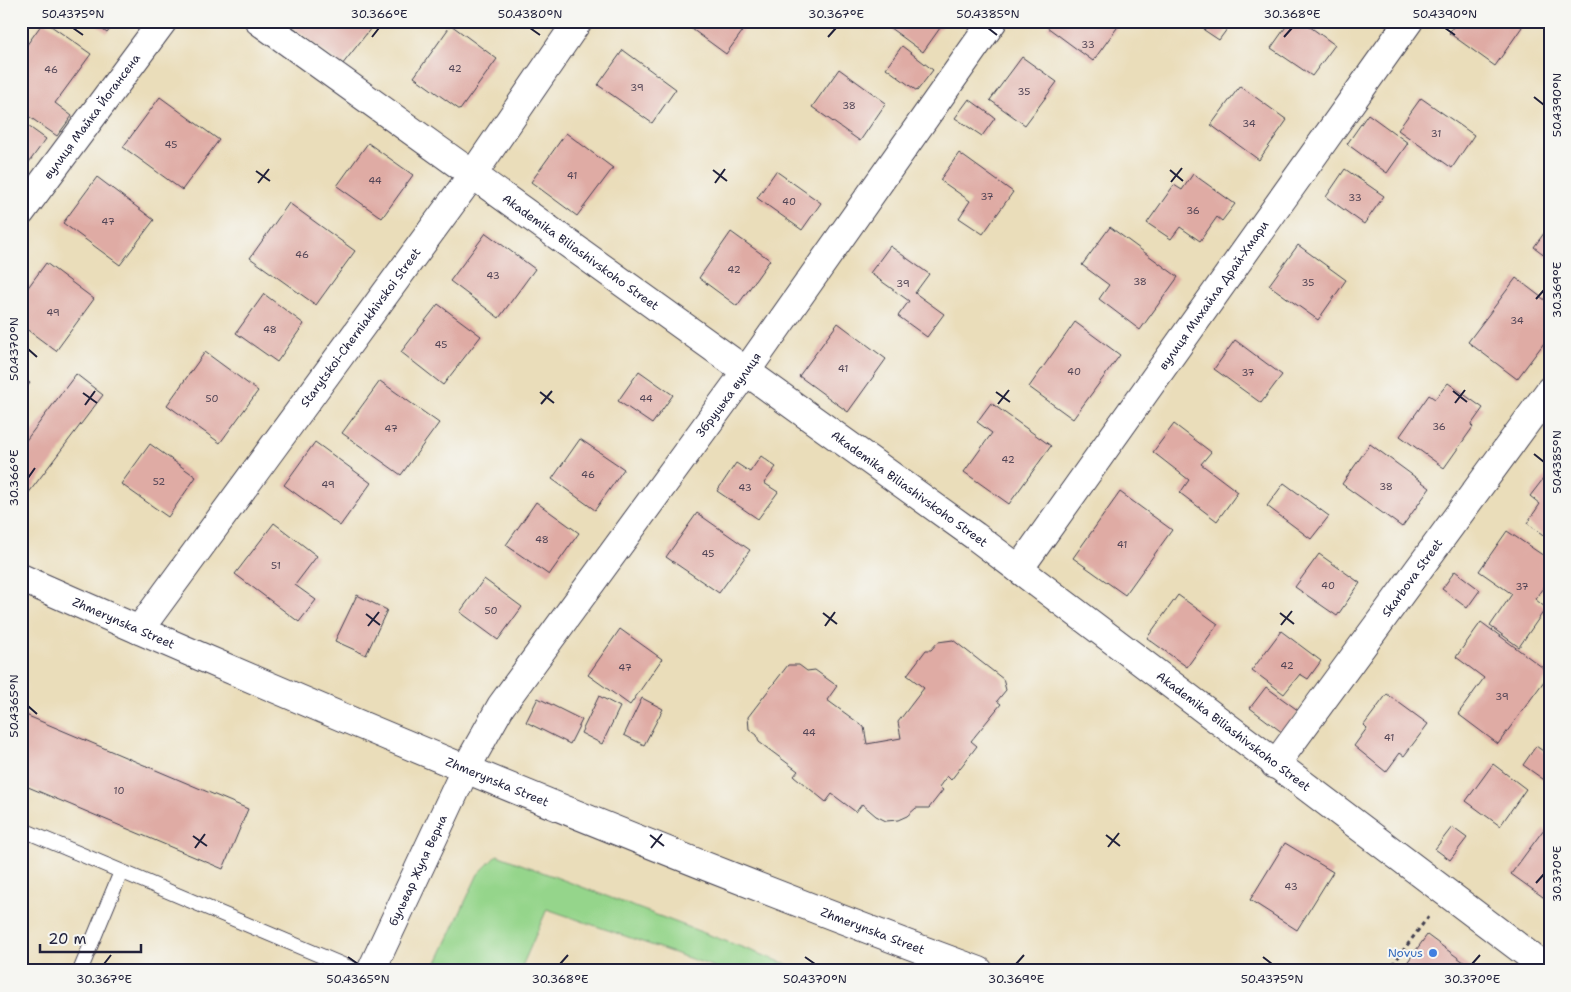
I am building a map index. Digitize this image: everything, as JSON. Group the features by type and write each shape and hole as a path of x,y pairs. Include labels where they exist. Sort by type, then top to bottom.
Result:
{"street":[{"name":"вулиця Майка Йогансена","path":"21,212 163,21"},
{"name":"Akademika Biliashivskoho Street","path":"259,21 747,370 1019,569 1275,765 1548,966"},
{"name":"Starytskoi-Cherniakhivskoi Street","path":"139,630 473,174 578,21"},
{"name":"Збруцька вулиця","path":"465,770 500,706 747,370 993,21"},
{"name":"вулиця Михайла Драй-Хмари","path":"1019,569 1409,21"},
{"name":"Skarbova Street","path":"1275,765 1550,390"},
{"name":"Zhmerynska Street","path":"21,578 465,770 663,850 980,971"},
{"name":"бульвар Жуля Верна","path":"371,971 465,770"}],"lane":[{"path":"21,829 357,971"},
{"path":"80,971 121,872"}],"path":[{"path":"1388,971 1445,892"}],"green space":[{"path":"497,855 805,971 726,971 547,909 520,971 433,971 478,874"}],"building":[{"path":"44,21 91,54 55,103 72,116 57,136 21,111 21,88 23,85 21,83 21,53"},
{"path":"91,21 116,21 107,33"},
{"path":"285,21 362,21 371,28 342,65"},
{"path":"681,21 750,21 726,54"},
{"path":"883,21 945,21 923,52"},
{"path":"1052,21 1122,21 1093,61 1047,27"},
{"path":"1211,21 1233,21 1219,40 1204,30"},
{"path":"1290,21 1302,21 1335,45 1312,76 1271,48"},
{"path":"1457,21 1514,21 1522,27 1495,66 1449,33"},
{"path":"451,25 497,59 460,110 414,77"},
{"path":"902,46 933,70 917,91 886,68"},
{"path":"623,50 676,89 652,123 598,85"},
{"path":"1022,57 1057,82 1025,125 990,100"},
{"path":"839,69 886,103 860,141 812,107"},
{"path":"1240,86 1287,120 1259,160 1211,125"},
{"path":"160,97 219,140 182,190 123,147"},
{"path":"1421,98 1474,135 1452,168 1398,130"},
{"path":"969,99 995,118 982,136 955,118"},
{"path":"1368,114 1408,143 1387,173 1347,144"},
{"path":"21,121 46,139 21,173"},
{"path":"566,133 613,168 577,216 531,182"},
{"path":"368,143 413,175 382,218 337,186"},
{"path":"959,153 1013,192 983,234 959,218 970,201 940,180"},
{"path":"1345,169 1384,196 1364,224 1326,197"},
{"path":"776,171 821,203 802,230 757,198"},
{"path":"1193,174 1235,204 1222,221 1217,217 1200,241 1180,227 1171,239 1147,223 1174,185 1182,190"},
{"path":"97,177 154,220 120,265 63,223"},
{"path":"289,203 355,251 316,305 250,258"},
{"path":"1550,225 1550,259 1534,247"},
{"path":"1110,227 1178,277 1140,330 1099,299 1109,285 1082,265"},
{"path":"731,232 770,260 737,306 699,278"},
{"path":"486,233 535,269 499,318 450,281"},
{"path":"1298,245 1346,280 1318,320 1269,285"},
{"path":"890,246 929,274 915,293 944,314 927,337 898,316 909,301 870,273"},
{"path":"46,263 94,299 56,351 21,325 21,297"},
{"path":"1516,278 1550,304 1550,335 1517,379 1468,342"},
{"path":"264,294 304,324 277,362 236,333"},
{"path":"438,304 481,336 443,385 401,352"},
{"path":"1075,322 1120,355 1073,419 1029,387"},
{"path":"838,323 886,359 848,412 799,376"},
{"path":"1235,340 1282,375 1261,403 1214,369"},
{"path":"205,352 258,391 220,443 167,405"},
{"path":"639,371 673,395 652,424 618,401"},
{"path":"76,374 103,395 21,503 21,447"},
{"path":"21,376 30,383 21,395"},
{"path":"380,381 439,423 401,475 342,433"},
{"path":"1448,383 1483,408 1471,425 1473,427 1444,468 1400,436 1429,395 1435,399"},
{"path":"991,403 1051,446 1009,504 964,472 992,433 977,422"},
{"path":"1174,424 1211,452 1201,464 1238,492 1217,521 1180,493 1189,480 1153,452"},
{"path":"580,439 624,469 595,510 552,479"},
{"path":"315,442 371,483 340,526 284,485"},
{"path":"150,444 196,477 168,517 121,484"},
{"path":"1370,444 1430,488 1402,527 1342,484"},
{"path":"761,456 776,467 764,483 778,492 758,519 717,491 736,463 750,472"},
{"path":"1550,470 1550,540 1527,523 1540,504 1530,496"},
{"path":"1284,483 1329,516 1311,539 1267,506"},
{"path":"1120,492 1172,530 1125,595 1073,558"},
{"path":"536,502 579,533 549,575 506,545"},
{"path":"697,513 750,550 719,593 666,557"},
{"path":"274,523 317,556 295,585 316,600 299,622 235,574"},
{"path":"1507,531 1550,560 1550,578 1535,599 1546,608 1519,647 1490,626 1512,594 1479,571"},
{"path":"1319,554 1360,583 1337,616 1295,587"},
{"path":"1455,571 1480,590 1467,608 1442,589"},
{"path":"484,579 522,607 498,640 460,612"},
{"path":"357,595 387,610 366,655 335,641"},
{"path":"1178,595 1218,624 1187,667 1147,638"},
{"path":"1481,622 1550,673 1498,744 1458,714 1484,678 1456,657"},
{"path":"620,629 662,659 630,705 588,675"},
{"path":"1281,631 1321,661 1308,679 1300,674 1284,694 1252,670"},
{"path":"953,640 1003,679 1006,690 997,701 1001,704 971,741 977,746 951,780 947,776 939,787 943,790 929,808 916,808 907,816 898,820 886,821 876,816 862,804 856,812 832,794 826,802 794,776 798,771 759,742 757,735 749,729 748,717 788,665 799,665 807,671 815,670 837,686 827,700 864,727 867,744 901,738 898,722 924,688 907,675 926,650 931,650 938,642"},
{"path":"1266,687 1299,711 1283,733 1250,708"},
{"path":"1387,694 1428,724 1404,756 1400,753 1386,772 1354,746 1367,728 1364,725"},
{"path":"599,696 620,707 602,744 581,733"},
{"path":"538,698 582,720 570,744 526,722"},
{"path":"642,698 663,709 644,745 624,735"},
{"path":"21,713 248,809 223,869 21,784"},
{"path":"1536,746 1550,756 1550,784 1523,765"},
{"path":"1493,764 1526,789 1500,826 1466,801"},
{"path":"1452,827 1467,838 1450,860 1435,849"},
{"path":"1544,829 1550,834 1550,902 1511,874"},
{"path":"1285,843 1333,872 1297,930 1250,900"},
{"name":"Novus","path":"1427,935 1476,971 1401,971"}],"place":[{"name":"Novus","path":"1433,953"}]}
